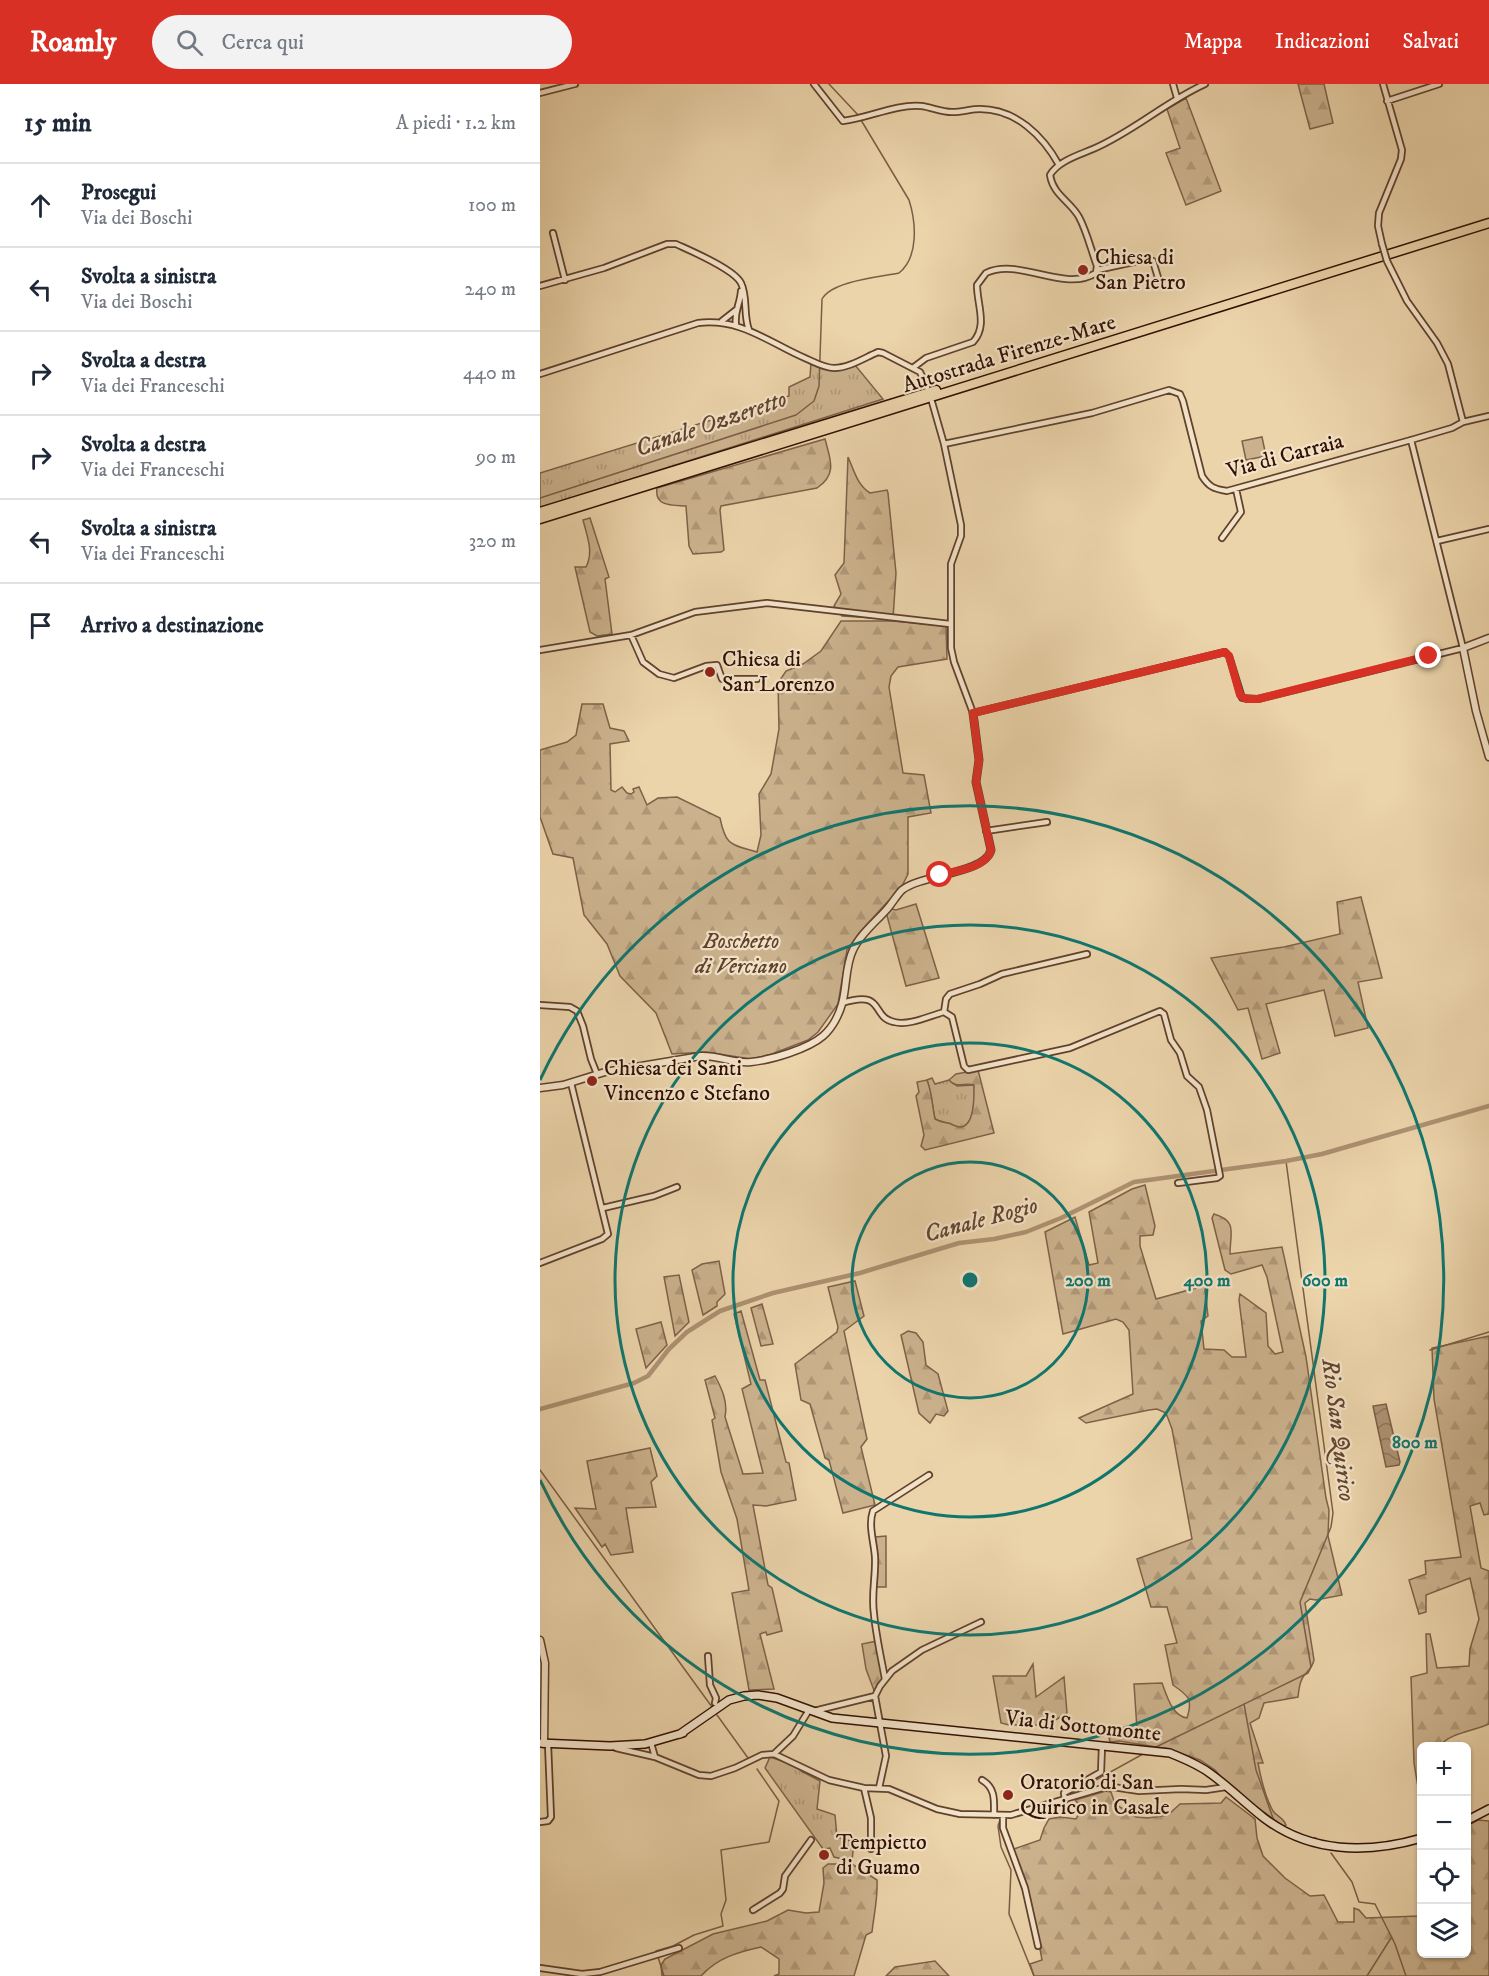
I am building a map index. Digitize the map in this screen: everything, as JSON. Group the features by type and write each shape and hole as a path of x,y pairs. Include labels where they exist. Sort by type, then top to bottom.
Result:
{"highway":[{"name":"Autostrada Firenze-Mare","path":"540,512 1489,218"},
{"name":"Autostrada Firenze-Mare","path":"540,519 1489,223"}],"main road":[{"name":"Via di Sottomonte","path":"544,1744 611,1746 648,1744 696,1727 729,1704 752,1695"},
{"name":"Via di Sottomonte","path":"680,1734 714,1706 732,1699 752,1695 777,1698 832,1718 1170,1754 1210,1773 1272,1824 1297,1839 1313,1844 1354,1848 1381,1846 1417,1839"},
{"path":"1471,1819 1489,1809"}],"street":[{"path":"540,93 575,84"},
{"path":"814,84 842,120 920,106 942,111 981,109 1002,113 1021,122 1039,135 1052,151 1059,165"},
{"path":"1173,84 1177,98"},
{"path":"1097,270 1081,220 1073,208 1056,192 1050,175 1059,165 1117,139 1177,98 1204,84"},
{"path":"1383,84 1402,150 1401,159 1378,213 1382,244 1387,261 1407,301 1437,343 1448,364 1463,422"},
{"path":"1387,101 1439,84"},
{"path":"554,233 565,280"},
{"path":"540,286 604,268 671,243 682,246 734,274 741,283 749,331"},
{"path":"914,368 926,358 973,342 977,337 981,321 977,285 986,273 1002,270 1073,280 1094,275 1097,270 1147,259 1153,261 1160,281"},
{"path":"736,325 735,315 740,299 741,283"},
{"path":"720,322 736,310"},
{"path":"736,325 745,315"},
{"path":"540,374 698,323 720,322 736,325 825,366 841,367 878,352 920,372 927,387"},
{"name":"Via di Carraia","path":"944,444 1092,413 1169,390 1180,394 1183,401 1202,476 1207,485 1215,489 1236,489 1489,416"},
{"path":"540,1088 571,1083 597,1074 701,1056 714,1056 748,1063 781,1055 811,1043 824,1035 835,1021 842,1003 852,951 900,892 910,884 973,866 987,859 991,850 976,782 979,760 973,713 951,648 951,564 961,536 961,525 944,444 932,402"},
{"path":"1411,440 1489,757"},
{"path":"1222,538 1241,512 1236,489"},
{"path":"1437,541 1489,529"},
{"path":"540,650 631,635 695,612 767,603 950,624"},
{"path":"631,635 643,662 659,674 675,678 706,666 717,665 722,679 757,679"},
{"path":"973,713 1225,652 1229,656 1242,698 1252,699 1286,693 1463,648 1489,638"},
{"path":"987,831 1047,822"},
{"path":"944,1012 946,999 950,994 1010,972 1087,954"},
{"path":"842,1003 861,998 869,1000 885,1017 895,1023 909,1022 944,1012 952,1017 964,1066 968,1070 1070,1048 1160,1011 1164,1014 1187,1076 1199,1087 1207,1110 1220,1176 1217,1179 1178,1183"},
{"path":"540,1005 570,1007 577,1011 597,1074"},
{"path":"540,1263 607,1237 608,1234 571,1083"},
{"path":"603,1208 654,1196 677,1187"},
{"path":"885,1679 873,1612 873,1584 876,1570 870,1520 873,1511 929,1475"},
{"path":"879,1788 886,1756 875,1696 885,1679 922,1650 981,1622"},
{"path":"540,1640 545,1674 544,1744 551,1817 548,1821 540,1822"},
{"path":"708,1656 710,1685 716,1698 714,1706"},
{"path":"774,1754 792,1736 810,1711 875,1696"},
{"path":"648,1744 655,1757"},
{"path":"647,1755 648,1744"},
{"path":"611,1746 655,1757 699,1775 711,1776 762,1755 774,1754 829,1780 864,1788 889,1789 937,1809 960,1814 1011,1815 1089,1791 1113,1787 1139,1791 1206,1790 1226,1787"},
{"path":"1065,1798 1101,1772 1102,1746"},
{"path":"982,1780 992,1790 994,1815"},
{"path":"864,1788 871,1818 871,1849"},
{"path":"1003,1816 1003,1828 1025,1888 1038,1946"},
{"path":"753,1910 780,1893 786,1876 811,1840"},
{"path":"540,1968 582,1974 600,1972 679,1948"}],"green space":[{"path":"1298,84 1324,84 1333,123 1310,129"},
{"path":"1186,98 1221,191 1186,205 1166,153 1180,148 1167,109"},
{"path":"811,363 829,370 855,365 883,399 540,508 540,473 789,396 789,387 810,377"},
{"path":"1262,437 1266,456 1246,460 1242,441"},
{"path":"825,439 831,466 828,477 817,488 721,506 724,550 721,552 693,554 689,546 686,506 665,504 658,499 657,488"},
{"path":"848,457 856,477 866,490 870,493 887,490 888,493 896,573 893,619 842,616 834,606 841,594 835,575 844,563"},
{"path":"590,518 609,577 605,579 612,634 597,636 590,632 575,567 586,567 588,561 589,544 583,520"},
{"name":"Boschetto di Verciano","path":"841,621 893,621 946,626 947,659 898,667 891,676 889,687 903,773 924,775 931,813 908,817 908,874 902,886 859,933 847,950 838,1004 818,1032 808,1040 772,1054 751,1059 706,1052 672,1054 656,1013 620,976 607,944 584,915 573,858 553,854 540,817 540,750 567,742 576,735 582,704 603,704 610,728 624,731 629,741 610,744 611,790 615,792 622,787 631,794 634,792 633,789 639,787 647,805 658,798 677,797 720,818 727,839 731,843 757,852 761,835 759,794 771,774 779,729 778,683 786,671 803,664 821,651"},
{"path":"1361,897 1382,978 1358,982 1368,1028 1335,1036 1324,990 1266,1004 1280,1053 1262,1059 1248,1008 1238,1010 1211,958 1284,947 1340,934 1337,902"},
{"path":"916,904 939,978 906,986 886,912"},
{"path":"978,1070 994,1133 925,1150 921,1146 924,1135 916,1096 919,1092 917,1082 927,1080 935,1119 961,1127 966,1125 971,1116 974,1085 958,1085 949,1080 956,1074"},
{"path":"932,1078 935,1084 949,1080 957,1086 974,1085 972,1116 966,1125 958,1127 935,1119 927,1080"},
{"path":"1145,1185 1155,1226 1153,1235 1140,1236 1140,1246 1156,1299 1196,1288 1201,1283 1207,1284 1205,1290 1208,1316 1201,1321 1204,1349 1224,1350 1232,1357 1246,1357 1240,1294 1266,1313 1268,1346 1275,1354 1283,1352 1267,1277 1262,1265 1231,1274 1225,1270 1212,1218 1214,1214 1222,1217 1230,1224 1230,1254 1282,1247 1306,1357 1329,1510 1328,1536 1342,1595 1310,1599 1305,1603 1314,1660 1302,1679 1298,1697 1264,1703 1259,1718 1250,1723 1263,1763 1258,1763 1262,1782 1273,1811 1285,1822 1286,1825 1283,1826 1231,1788 1215,1770 1200,1760 1169,1749 1119,1741 1110,1742 1109,1738 1137,1729 1134,1684 1162,1683 1177,1714 1187,1718 1190,1706 1188,1698 1173,1685 1165,1645 1177,1643 1167,1607 1151,1607 1137,1559 1192,1539 1172,1429 1166,1413 1157,1409 1149,1410 1086,1423 1079,1418 1133,1394 1129,1330 1123,1322 1116,1319 1063,1334 1045,1232 1075,1217 1089,1265 1098,1263 1089,1212 1132,1189"},
{"path":"719,1261 725,1294 717,1302 717,1306 703,1315 692,1270 702,1264"},
{"path":"679,1275 689,1322 675,1336 664,1277"},
{"path":"855,1281 864,1316 844,1331 867,1439 861,1447 875,1505 843,1513 829,1460 825,1458 810,1404 801,1400 795,1364 837,1332 838,1327 828,1287"},
{"path":"762,1304 773,1344 761,1346 751,1308"},
{"path":"741,1311 760,1380 765,1380 786,1462 789,1463 796,1500 766,1506 753,1505 768,1585 772,1588 782,1631 767,1635 766,1632 760,1634 774,1689 749,1690 732,1593 749,1590 737,1519 721,1472 712,1420 715,1418 705,1380 715,1376 722,1391 726,1406 725,1417 743,1474 763,1473 742,1389 751,1384 734,1314"},
{"path":"661,1322 667,1345 646,1368 636,1329"},
{"path":"908,1331 916,1333 923,1342 926,1365 938,1374 948,1411 944,1416 936,1414 930,1423 919,1413 901,1335"},
{"path":"1489,1336 1489,1514 1484,1515 1480,1503 1470,1506 1481,1568 1489,1571 1489,1724 1456,1735 1444,1742 1417,1742 1417,1781 1414,1763 1411,1677 1427,1673 1426,1634 1430,1634 1437,1668 1469,1666 1470,1649 1479,1619 1470,1578 1426,1595 1426,1612 1419,1614 1409,1580 1426,1574 1425,1561 1461,1557 1434,1399 1432,1348"},
{"path":"650,1448 657,1476 651,1482 656,1507 626,1508 633,1552 611,1555 605,1544 602,1547 575,1508 596,1509 587,1461"},
{"path":"886,1536 886,1587 874,1587 875,1537"},
{"path":"877,1641 884,1677 875,1693 866,1669 862,1644"},
{"path":"1033,1664 1036,1697 1064,1677 1067,1713 1047,1725 1001,1723 993,1676 1026,1676"},
{"path":"770,1757 800,1767 801,1771 820,1781 817,1809 835,1815 837,1837 854,1842 852,1861 834,1857 830,1848 823,1849 765,1768"},
{"path":"1106,1791 1111,1792 1115,1804 1136,1817 1148,1818 1168,1815 1180,1804 1221,1803 1226,1797 1255,1819 1257,1838 1263,1856 1285,1878 1310,1896 1324,1895 1338,1922 1354,1922 1354,1908 1366,1918 1417,1916 1417,1958 1471,1958 1471,1824 1478,1820 1489,1821 1489,1976 1034,1976 1030,1964 1042,1960 1038,1938 1011,1850 1040,1840 1049,1819 1060,1817 1076,1819 1082,1809 1075,1800"},
{"path":"828,1864 852,1864 877,1880 872,1932 866,1935 854,1976 774,1976 779,1974 779,1959 761,1947 728,1957 701,1976 662,1976 661,1965 665,1959 713,1934 767,1921 788,1910 806,1913 819,1912 824,1883 823,1868"},
{"path":"935,1961 949,1976 886,1976 895,1967"}],"water":[{"path":"1386,1404 1400,1462 1399,1465 1386,1467 1373,1406"}],"waterway":[{"name":"Canale Ozzeretto","path":"829,84 859,116"},
{"name":"Canale Ozzeretto","path":"540,498 796,415 814,401 819,386 822,299 827,293 845,284 899,273 910,258 913,249 914,229 909,200 861,120"},
{"name":"Canale Rogio","path":"540,1409 634,1383 648,1376 669,1349 687,1332 720,1311 773,1293 860,1273 959,1243 1026,1232 1061,1218 1134,1182 1322,1154 1489,1106"},
{"name":"Rio San Quirico","path":"1156,1747 1308,1673 1311,1667 1300,1602 1331,1527 1333,1513 1286,1161"},
{"path":"1430,1350 1489,1332"},
{"path":"540,1470 712,1707"},
{"path":"1244,1704 1256,1770 1274,1821"},
{"path":"717,1715 748,1758"},
{"name":"Rio San Quirico","path":"1067,1796 1143,1754"},
{"path":"656,1951 723,1926 721,1914 726,1900 721,1850 769,1842 779,1801 757,1769"},
{"name":"Rio San Quirico","path":"1014,1811 1062,1797"},
{"name":"Rio San Quirico","path":"1000,1820 998,1826 1001,1847 1011,1870 1009,1914 1034,1976"},
{"path":"1311,1838 1316,1838"},
{"path":"1331,1853 1352,1882 1359,1902 1375,1904 1395,1944 1406,1976"},
{"path":"1367,1976 1391,1938"},
{"path":"658,1957 664,1976"}],"place":[{"name":"Chiesa di San Pietro","path":"1083,270"},
{"name":"Chiesa di San Lorenzo","path":"710,672"},
{"name":"Chiesa dei Santi Vincenzo e Stefano","path":"592,1081"},
{"name":"Oratorio di San Quirico in Casale","path":"1008,1795"},
{"name":"Tempietto di Guamo","path":"824,1855"}],"route":[{"path":"940,875 973,866 990,855 991,850 976,782 979,760 973,713 1216,653 1225,652 1229,656 1240,695 1246,699 1258,699 1429,656"}]}
